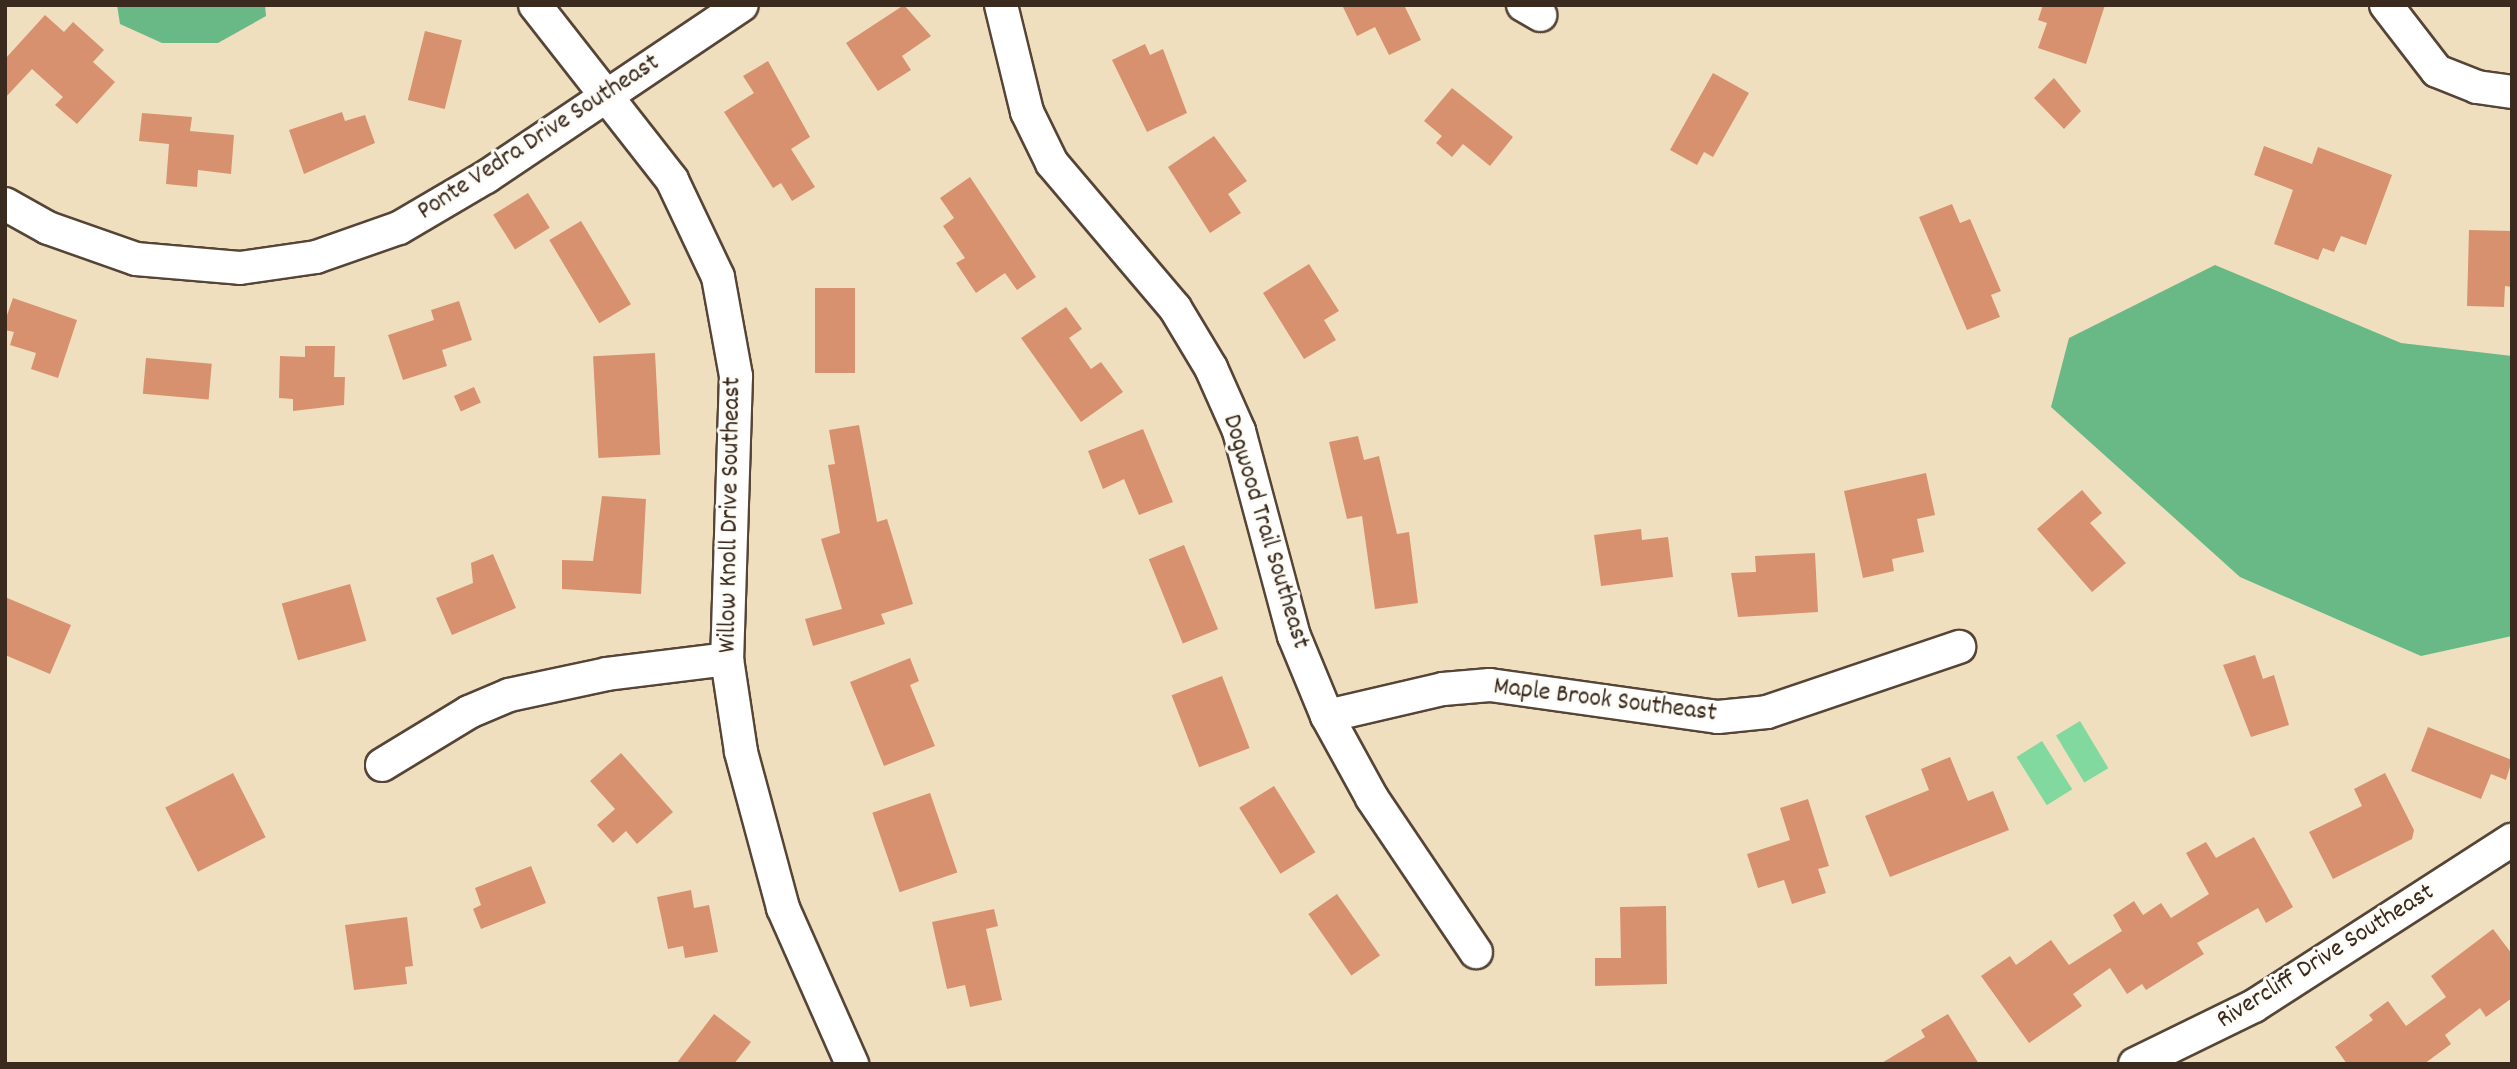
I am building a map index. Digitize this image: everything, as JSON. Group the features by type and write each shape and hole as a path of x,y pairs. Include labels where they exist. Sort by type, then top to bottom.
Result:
{"street":[{"name":"Willow Knoll Drive Southeast","path":"535,5 672,180 701,231 729,323 738,436 727,659 763,851 852,1064"},
{"name":"Ponte Vedra Drive Southeast","path":"5,204 48,228 136,259 240,268 316,257 398,228 605,97 742,5"},
{"name":"Dogwood Trail Southeast","path":"1001,5 1027,112 1052,163 1175,308 1211,368 1239,431 1294,636 1327,716 1372,798 1476,952"},
{"path":"2386,5 2437,71 2477,87 2512,92"},
{"name":"Maple Brook Southeast","path":"1327,716 1443,689 1490,685 1718,717 1767,712 1959,647"},
{"path":"382,765 469,712 509,695 607,674 727,659"},
{"name":"Rivercliff Drive Southeast","path":"2135,1064 2275,993 2512,841"}],"green space":[{"path":"117,5 265,5 266,16 218,43 162,43 120,24"},
{"path":"2215,265 2401,343 2512,356 2512,636 2421,656 2240,577 2051,407 2069,338"},
{"path":"2080,721 2108,768 2084,783 2056,735"},
{"path":"2042,741 2072,789 2047,805 2017,757"}],"building":[{"path":"904,5 931,36 902,56 911,70 878,91 846,43"},
{"path":"1342,5 1404,5 1421,40 1389,55 1375,27 1357,36"},
{"path":"2043,5 2105,5 2086,64 2038,48 2047,23 2038,20"},
{"path":"45,15 64,32 73,22 104,50 93,62 115,82 77,124 55,105 63,97 32,69 5,98 5,59"},
{"path":"425,31 462,40 445,109 408,100"},
{"path":"1145,44 1150,55 1163,49 1187,113 1147,132 1112,60"},
{"path":"768,61 810,137 791,149 815,187 792,201 781,183 773,188 724,112 754,93 743,76"},
{"path":"1713,73 1749,93 1713,157 1704,152 1697,165 1670,150"},
{"path":"2054,78 2081,111 2064,129 2034,98"},
{"path":"1452,88 1513,137 1490,166 1463,144 1452,157 1436,143 1442,136 1424,121"},
{"path":"342,112 345,121 365,115 375,143 304,174 289,130"},
{"path":"142,113 192,117 190,131 234,135 231,174 198,170 197,187 166,184 169,144 139,141"},
{"path":"1214,136 1247,181 1228,194 1241,213 1210,233 1168,167"},
{"path":"2264,146 2312,164 2318,147 2392,175 2366,245 2341,236 2334,252 2323,248 2318,260 2274,244 2293,190 2254,175"},
{"path":"970,177 1036,277 1017,290 1005,273 976,293 956,263 965,258 943,226 954,218 940,198"},
{"path":"528,193 550,228 515,249 493,215"},
{"path":"1952,204 1960,223 1970,219 2001,291 1991,295 2000,317 1967,330 1919,217"},
{"path":"581,221 631,304 599,323 549,240"},
{"path":"2469,230 2512,231 2512,287 2505,286 2504,307 2467,306"},
{"path":"1309,264 1339,311 1324,320 1336,340 1304,359 1263,293"},
{"path":"815,288 855,288 855,373 815,373"},
{"path":"13,298 77,320 58,378 31,369 36,353 10,345 14,332 5,330 5,321"},
{"path":"459,301 472,340 442,350 447,366 403,380 388,335 434,320 431,310"},
{"path":"1066,307 1082,329 1069,338 1091,369 1101,362 1123,392 1081,422 1021,338"},
{"path":"305,346 335,346 334,377 345,377 344,405 293,411 293,399 279,398 280,356 305,357"},
{"path":"655,353 660,455 598,458 593,356"},
{"path":"146,358 212,364 209,400 143,394"},
{"path":"474,387 481,403 461,411 454,396"},
{"path":"859,425 877,522 887,519 913,604 881,614 885,624 813,646 805,619 842,609 821,539 840,533 828,465 835,464 829,430"},
{"path":"1143,429 1173,502 1139,515 1124,479 1103,489 1088,451"},
{"path":"1358,436 1364,460 1379,456 1397,534 1409,532 1418,603 1375,609 1362,516 1347,519 1329,442"},
{"path":"1926,473 1935,515 1917,519 1924,552 1892,559 1894,571 1863,578 1844,491"},
{"path":"2082,490 2102,513 2090,523 2126,563 2092,592 2037,529"},
{"path":"602,496 646,499 641,594 562,589 562,560 593,561"},
{"path":"1641,529 1642,540 1668,537 1673,577 1601,586 1594,535"},
{"path":"1184,545 1218,629 1183,644 1149,559"},
{"path":"1815,553 1818,612 1738,617 1731,573 1756,572 1755,556"},
{"path":"493,554 516,608 452,635 436,598 473,583 471,563"},
{"path":"350,584 366,641 298,660 282,604"},
{"path":"5,597 71,625 50,674 5,655"},
{"path":"2255,655 2263,679 2274,675 2289,725 2251,737 2223,665"},
{"path":"910,658 919,681 910,685 935,746 884,766 850,682"},
{"path":"1222,676 1250,748 1199,767 1172,695"},
{"path":"2428,727 2512,760 2506,780 2491,774 2481,799 2411,771"},
{"path":"621,753 673,812 637,844 626,831 613,843 597,825 615,809 590,781"},
{"path":"1950,757 1968,801 1993,791 2009,830 1890,877 1865,816 1929,790 1921,769"},
{"path":"233,773 266,837 198,872 165,808"},
{"path":"2385,773 2414,830 2412,839 2333,879 2309,832 2362,806 2354,789"},
{"path":"1274,786 1315,852 1281,874 1239,808"},
{"path":"930,793 957,872 900,892 872,813"},
{"path":"1808,799 1829,866 1818,869 1826,893 1792,904 1784,880 1758,888 1747,854 1790,840 1780,808"},
{"path":"2254,837 2293,907 2266,923 2258,908 2197,943 2204,954 2146,990 2142,984 2127,994 2110,968 2073,994 2082,1006 2029,1043 1981,976 2010,956 2016,965 2051,940 2069,965 2122,931 2113,915 2134,901 2143,915 2161,903 2171,918 2209,894 2186,853 2206,842 2216,858"},
{"path":"531,866 546,903 481,929 473,909 481,905 475,888"},
{"path":"691,890 694,908 709,905 718,952 685,958 683,946 668,949 657,897"},
{"path":"1337,894 1380,955 1351,976 1308,914"},
{"path":"1666,906 1667,984 1595,986 1595,958 1621,958 1620,907"},
{"path":"994,909 998,926 986,929 1002,1000 970,1007 965,985 947,989 932,922"},
{"path":"407,917 413,966 405,967 407,984 354,990 345,925"},
{"path":"2493,929 2512,954 2512,998 2486,1017 2480,1008 2445,1035 2451,1044 2424,1064 2347,1064 2335,1047 2373,1020 2369,1015 2388,1001 2406,1026 2446,997 2431,976"},
{"path":"714,1014 751,1042 734,1064 676,1064"},
{"path":"1948,1014 1979,1064 1880,1064 1925,1037 1921,1030"}]}
